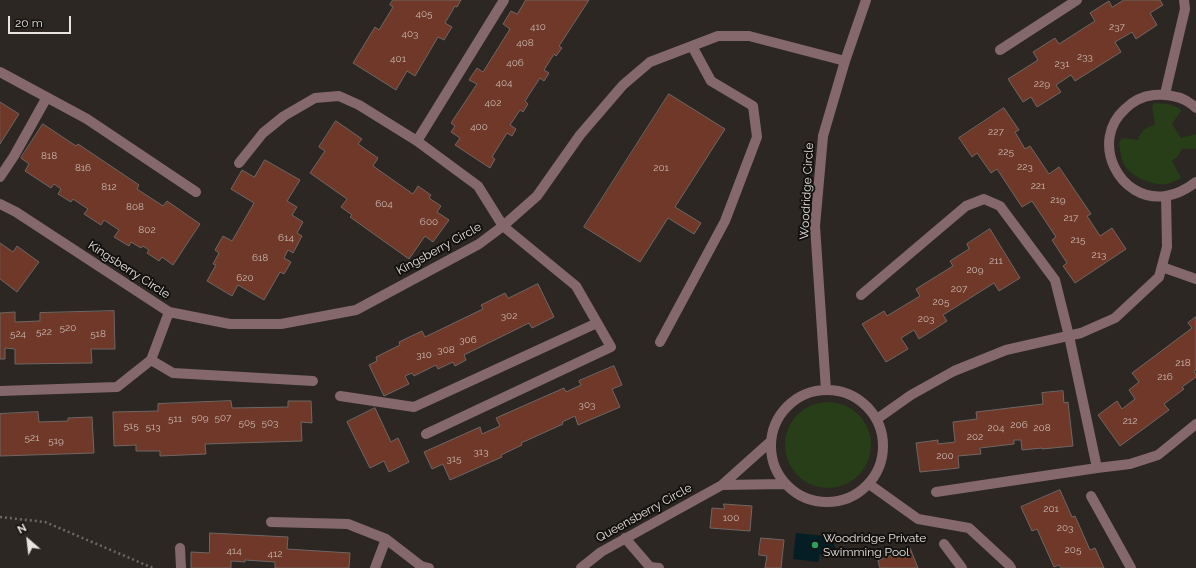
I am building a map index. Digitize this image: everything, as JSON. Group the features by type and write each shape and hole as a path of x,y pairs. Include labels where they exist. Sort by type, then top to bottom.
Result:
{"street":[{"path":"417,141 504,0"},
{"name":"Woodridge Circle","path":"826,390 815,226 823,136 845,61 866,0"},
{"path":"1000,50 1077,0"},
{"path":"1165,94 1186,9 1184,0"},
{"name":"Kingsberry Circle","path":"0,204 16,212 169,312 230,324 281,324 356,310 479,244 503,226 537,196 580,135 623,85 650,62 718,36 749,36 845,61"},
{"path":"660,342 725,221 757,137 753,106 711,81 692,46"},
{"path":"0,72 87,119 196,192"},
{"path":"1196,108 1181,98 1165,94 1148,95 1132,102 1120,114 1111,128 1109,145 1114,167 1120,177 1133,189 1148,195 1166,196 1182,192 1196,182"},
{"path":"239,163 263,133 284,116 315,98 339,96 359,105 417,141 478,186 503,226 576,286 611,347 426,434"},
{"path":"0,177 14,156 48,97"},
{"path":"877,419 911,395 954,371 1006,350 1081,333 1115,318 1159,277 1167,247 1166,196"},
{"path":"861,296 966,206 984,199 1000,206 1055,280 1069,336 1097,468"},
{"path":"1162,267 1196,279"},
{"path":"0,391 117,387 151,360 169,312"},
{"path":"340,396 414,408 597,323"},
{"path":"151,360 173,373 313,381"},
{"path":"826,390 842,391 856,397 868,407 877,419 883,435 884,453 879,470 870,484 854,496 836,502 817,502 799,496 784,484 776,471 771,457 770,442 774,426 783,411 795,400 810,392 826,390"},
{"path":"936,492 1130,464 1158,455 1196,424"},
{"name":"Queensberry Circle","path":"581,568 600,552 722,485 770,442"},
{"name":"Queensberry Circle","path":"722,485 784,484"},
{"path":"870,484 918,519 969,528 1009,565 1010,568"},
{"path":"1091,496 1131,568"},
{"path":"271,522 348,524 386,539 421,566 429,568"},
{"path":"625,538 650,567 659,568"},
{"path":"375,568 386,539"},
{"path":"944,544 962,568"},
{"path":"180,548 181,568"}],"path":[{"path":"0,517 45,522 153,568"}],"green space":[{"path":"1154,103 1168,104 1179,108 1181,111 1172,124 1181,138 1196,134 1196,149 1182,149 1178,156 1172,161 1181,178 1167,184 1156,184 1133,174 1125,166 1120,152 1119,142 1123,138 1138,140 1144,130 1155,125 1152,106"},
{"path":"828,402 844,405 852,409 864,421 868,429 871,445 868,461 864,469 852,481 844,485 828,488 812,485 804,481 792,469 788,461 785,445 788,429 792,421 804,409 812,405"}],"water":[{"name":"Woodridge Private Swimming Pool","path":"796,533 834,537 835,557 820,554 818,562 793,559"}],"building":[{"path":"393,0 461,0 457,7 455,6 445,23 452,27 444,40 438,37 415,76 407,71 396,90 353,63 375,27 379,30 393,7 390,5"},
{"path":"526,0 589,0 559,46 562,48 556,56 554,54 544,70 549,73 544,81 540,78 525,101 528,104 523,112 520,110 510,125 516,129 512,136 507,133 492,157 495,159 490,168 455,145 460,138 451,132 455,126 451,123 477,84 469,80 477,68 483,72 510,29 503,24 511,11 517,14"},
{"path":"1124,0 1160,0 1163,5 1150,13 1157,25 1136,39 1132,32 1115,42 1121,52 1075,81 1071,75 1056,85 1061,92 1037,107 1031,97 1023,102 1008,79 1038,60 1033,52 1055,38 1059,44 1095,21 1090,13 1109,1 1112,7"},
{"path":"669,94 725,129 675,207 701,223 694,234 668,218 640,262 584,227"},
{"path":"0,102 19,114 0,144"},
{"path":"1004,108 1019,130 1015,132 1025,149 1030,146 1049,174 1059,167 1091,214 1087,216 1100,236 1112,228 1126,249 1075,283 1063,266 1067,263 1052,240 1056,237 1032,201 1022,207 997,169 991,173 977,153 972,157 959,138"},
{"path":"336,121 362,139 358,144 378,158 373,166 413,194 418,186 431,195 429,198 441,206 437,212 449,220 433,242 425,236 409,259 350,217 352,215 341,207 347,199 310,173 325,151 319,147"},
{"path":"43,124 76,146 78,144 139,185 137,189 163,206 167,201 200,224 173,265 162,257 159,261 147,253 149,250 143,246 141,248 131,242 129,246 114,237 119,230 104,220 101,225 84,214 88,209 73,199 71,202 58,194 61,189 54,184 51,188 25,171 29,164 21,158"},
{"path":"265,160 300,180 287,201 297,207 292,215 303,222 297,233 302,236 293,253 288,250 284,258 291,262 284,274 280,272 264,300 238,285 232,296 207,281 216,265 213,264 219,253 215,250 223,236 232,241 254,203 231,189 242,170 254,177"},
{"path":"990,229 1020,278 999,291 994,283 943,315 947,321 919,339 914,330 901,338 908,349 886,362 862,324 884,311 887,316 920,296 916,289 953,266 950,261 969,249 967,244"},
{"path":"0,243 13,252 17,246 39,262 17,292 0,279"},
{"path":"538,284 554,317 532,328 529,323 464,355 466,360 455,366 453,362 438,369 436,365 414,376 412,373 405,376 409,384 384,396 369,365 377,361 376,357 400,345 399,342 422,331 425,337 483,309 481,305 505,293 508,298"},
{"path":"114,311 115,349 91,349 92,363 15,364 15,349 5,348 5,359 0,359 0,313 15,312 15,322 40,321 40,313"},
{"path":"1196,317 1196,370 1194,371 1196,377 1182,387 1184,389 1164,404 1169,410 1120,446 1098,415 1117,401 1122,409 1135,399 1129,390 1139,382 1132,373 1192,328 1188,323"},
{"path":"614,366 622,385 612,389 620,407 578,425 575,416 562,422 563,424 521,443 522,445 501,455 502,457 450,480 443,464 432,469 424,452 480,427 482,434 500,426 496,418 564,388 566,392 581,385 579,381"},
{"path":"1063,391 1064,403 1068,402 1073,446 1022,450 1021,440 1014,440 1014,444 980,448 981,454 958,456 959,468 920,472 916,443 938,440 938,444 955,442 953,422 977,419 976,412 1043,404 1042,393"},
{"path":"231,401 232,408 288,407 288,401 311,401 312,423 301,422 302,441 205,444 206,454 160,456 160,451 136,451 136,445 114,446 113,412 158,411 158,404"},
{"path":"375,408 391,442 398,438 409,462 389,472 384,461 370,468 347,422"},
{"path":"38,412 39,422 68,421 68,418 92,417 94,453 0,456 0,414"},
{"path":"1060,490 1072,517 1075,516 1090,550 1095,548 1104,568 1061,568 1059,565 1054,567 1037,529 1032,531 1021,507"},
{"path":"724,504 752,506 750,531 710,528 712,508 724,509"},
{"path":"210,533 288,537 287,549 350,553 349,568 275,568 275,562 245,560 245,562 231,561 231,568 191,568 191,552 209,553"},
{"path":"761,538 784,540 781,568 765,568 767,556 759,555"},
{"path":"910,548 918,568 880,568 878,561"}],"place":[{"name":"Woodridge Private Swimming Pool","path":"815,545"}]}
